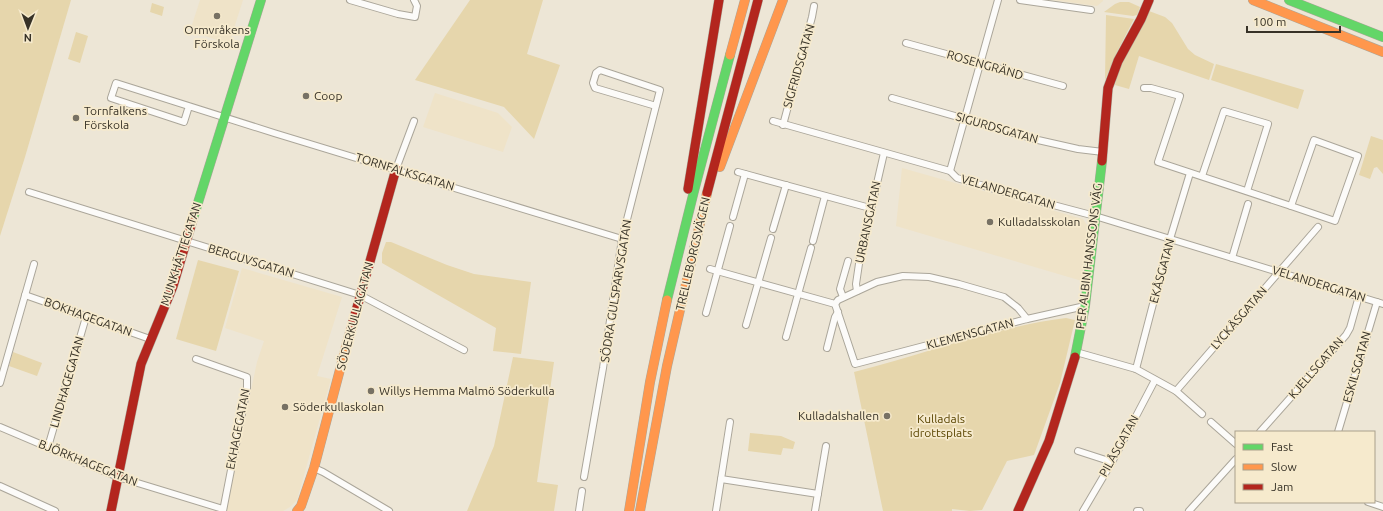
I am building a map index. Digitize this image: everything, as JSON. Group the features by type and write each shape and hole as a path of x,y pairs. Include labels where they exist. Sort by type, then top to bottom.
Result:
{"main road":[{"name":"MUNKHÄTTEGATAN","path":"112,511 137,378 150,339 173,286 261,0"},
{"path":"685,224 688,189 719,0"},
{"name":"TRELLEBORGSVÄGEN","path":"629,511 651,373 666,306 685,224 745,0"},
{"name":"TRELLEBORGSVÄGEN","path":"640,511 670,350 686,278 758,0"},
{"path":"707,195 714,182 783,0"},
{"name":"PER ALBIN HANSSONS VÄG","path":"1018,511 1049,441 1076,352 1085,306 1106,102 1112,74 1141,19 1149,0"},
{"path":"1253,0 1383,53"},
{"path":"1289,0 1383,38"},
{"path":"1327,15 1383,34"},
{"name":"SÖDERKULLAGATAN","path":"297,511 301,506 314,468 360,295 396,169"}],"street":[{"path":"350,0 398,14 415,17 417,6 414,0"},
{"path":"950,171 998,0"},
{"path":"1020,0 1091,10"},
{"name":"SIGFRIDSGATAN","path":"782,125 814,6"},
{"name":"ROSENGRÄND","path":"906,43 1063,86"},
{"name":"SÖDRA GULSPARVSGATAN","path":"584,477 603,368 622,239 656,106 660,90 600,70 596,73 593,83 595,88 656,106"},
{"name":"TORNFALKSGATAN","path":"189,106 184,122 111,98 116,83 622,239"},
{"path":"1144,88 1151,88 1180,96 1158,162 1336,221 1358,156 1314,140 1291,206"},
{"name":"SIGURDSGATAN","path":"892,98 1038,140 1078,149 1102,152"},
{"path":"1202,176 1224,111 1268,124 1247,191"},
{"name":"SÖDERKULLAGATAN","path":"396,169 414,121"},
{"name":"VELANDERGATAN","path":"773,121 782,125 950,171 957,178 1095,216 1383,304"},
{"name":"URBANSGATAN","path":"857,291 856,284 870,208 884,153"},
{"path":"738,172 870,208"},
{"name":"EKÅSGATAN","path":"1136,369 1170,239 1190,173"},
{"path":"733,217 745,174"},
{"path":"773,229 786,185"},
{"name":"BERGUVSGATAN","path":"29,192 360,295 464,350"},
{"path":"813,241 825,196"},
{"path":"1232,258 1248,204"},
{"path":"706,313 730,226"},
{"name":"LYCKÅSGATAN","path":"1176,391 1318,227"},
{"path":"746,326 771,238"},
{"path":"786,337 811,248"},
{"path":"844,297 840,289 848,261"},
{"path":"0,383 34,264"},
{"path":"710,269 835,304"},
{"path":"835,304 838,300 877,282 903,276 929,277 1004,297 1018,308 1027,319"},
{"name":"BOKHAGEGATAN","path":"25,295 150,339"},
{"name":"KJELLSGATAN","path":"1261,431 1346,335 1350,328 1359,296"},
{"name":"ESKILSGATAN","path":"1338,431 1376,302"},
{"path":"827,348 835,317 838,312 835,304"},
{"name":"KLEMENSGATAN","path":"838,312 855,364 1027,319 1085,306"},
{"name":"LINDHAGEGATAN","path":"48,447 86,316"},
{"path":"1076,352 1136,369 1176,391 1202,414"},
{"name":"EKHAGEGATAN","path":"196,359 247,377 247,388 223,510"},
{"name":"PILÅSGATAN","path":"1082,511 1112,462 1155,380"},
{"path":"716,511 730,422"},
{"path":"1211,422 1235,443"},
{"name":"BJÖRKHAGEGATAN","path":"0,427 118,477 223,510"},
{"path":"815,511 826,446"},
{"path":"1078,451 1112,462"},
{"path":"1190,511 1235,460"},
{"path":"314,468 389,511"},
{"path":"721,479 818,494"},
{"path":"0,486 55,511"},
{"path":"579,511 582,491"},
{"path":"1371,503 1383,507"}],"shaded area":[{"name":"Ormvråkens Förskola","path":"200,0 243,0 229,44 190,31"},
{"path":"1052,0 1103,0 1103,1 1097,6"},
{"path":"435,93 498,113 512,127 503,152 423,127"},
{"name":"Kulladalsskolan","path":"902,168 1083,219 1087,225 1082,281 896,226"},
{"name":"Söderkullaskolan","path":"242,268 342,297 317,376 331,379 297,500 283,511 227,511 227,503 257,362 264,341 225,328"}],"green space":[{"path":"0,0 71,0 0,236"},
{"path":"470,0 543,0 527,54 560,65 534,139 504,107 415,80"},
{"path":"1120,2 1129,2 1140,7 1137,15 1133,16 1104,12"},
{"path":"152,3 164,7 162,16 150,12"},
{"path":"1149,11 1165,17 1172,23 1188,49 1195,55 1214,64 1209,80 1139,56 1129,89 1115,85 1118,70"},
{"path":"1106,15 1134,19 1105,80"},
{"path":"76,32 88,36 80,63 68,59"},
{"path":"1216,64 1304,90 1298,109 1211,80"},
{"path":"1371,136 1383,140 1383,174 1377,167 1374,168 1370,179 1359,175"},
{"path":"386,242 391,242 447,265 474,274 531,282 521,354 493,351 496,328 382,263 382,253"},
{"path":"198,260 239,271 216,351 176,339"},
{"name":"Kulladals idrottsplats","path":"1066,318 1075,320 1060,383 1034,455 1007,461 982,510 970,511 952,509 952,511 883,511 854,372 986,334 1039,322"},
{"path":"13,352 42,363 37,376 9,366"},
{"path":"513,357 554,362 537,482 558,485 554,511 467,511 494,446"},
{"path":"750,433 781,436 795,442 793,449 783,448 781,455 748,451"}],"traffic: fast":[{"path":"192,222 261,0"},
{"path":"1289,0 1383,37"},
{"path":"667,300 730,55"},
{"path":"1075,357 1085,306 1102,161"}],"traffic: slow":[{"path":"730,55 745,0"},
{"path":"720,167 783,0"},
{"path":"1253,0 1383,52"},
{"path":"640,511 667,366 707,193"},
{"path":"629,511 650,382 667,300"},
{"path":"297,511 301,506 314,468 347,343"}],"traffic: jam":[{"path":"688,189 719,0"},
{"path":"707,193 758,0"},
{"path":"1102,161 1108,88 1118,61 1141,19 1149,0"},
{"path":"347,343 396,169"},
{"path":"111,511 141,364 173,286 192,222"},
{"path":"1018,511 1049,441 1075,357"}],"place":[{"name":"Ormvråkens Förskola","path":"217,16"},
{"name":"Coop","path":"306,96"},
{"name":"Tornfalkens Förskola","path":"76,118"},
{"name":"Kulladalsskolan","path":"990,222"},
{"name":"Willys Hemma Malmö Söderkulla","path":"371,391"},
{"name":"Söderkullaskolan","path":"285,407"},
{"name":"Kulladalshallen","path":"887,416"}]}
